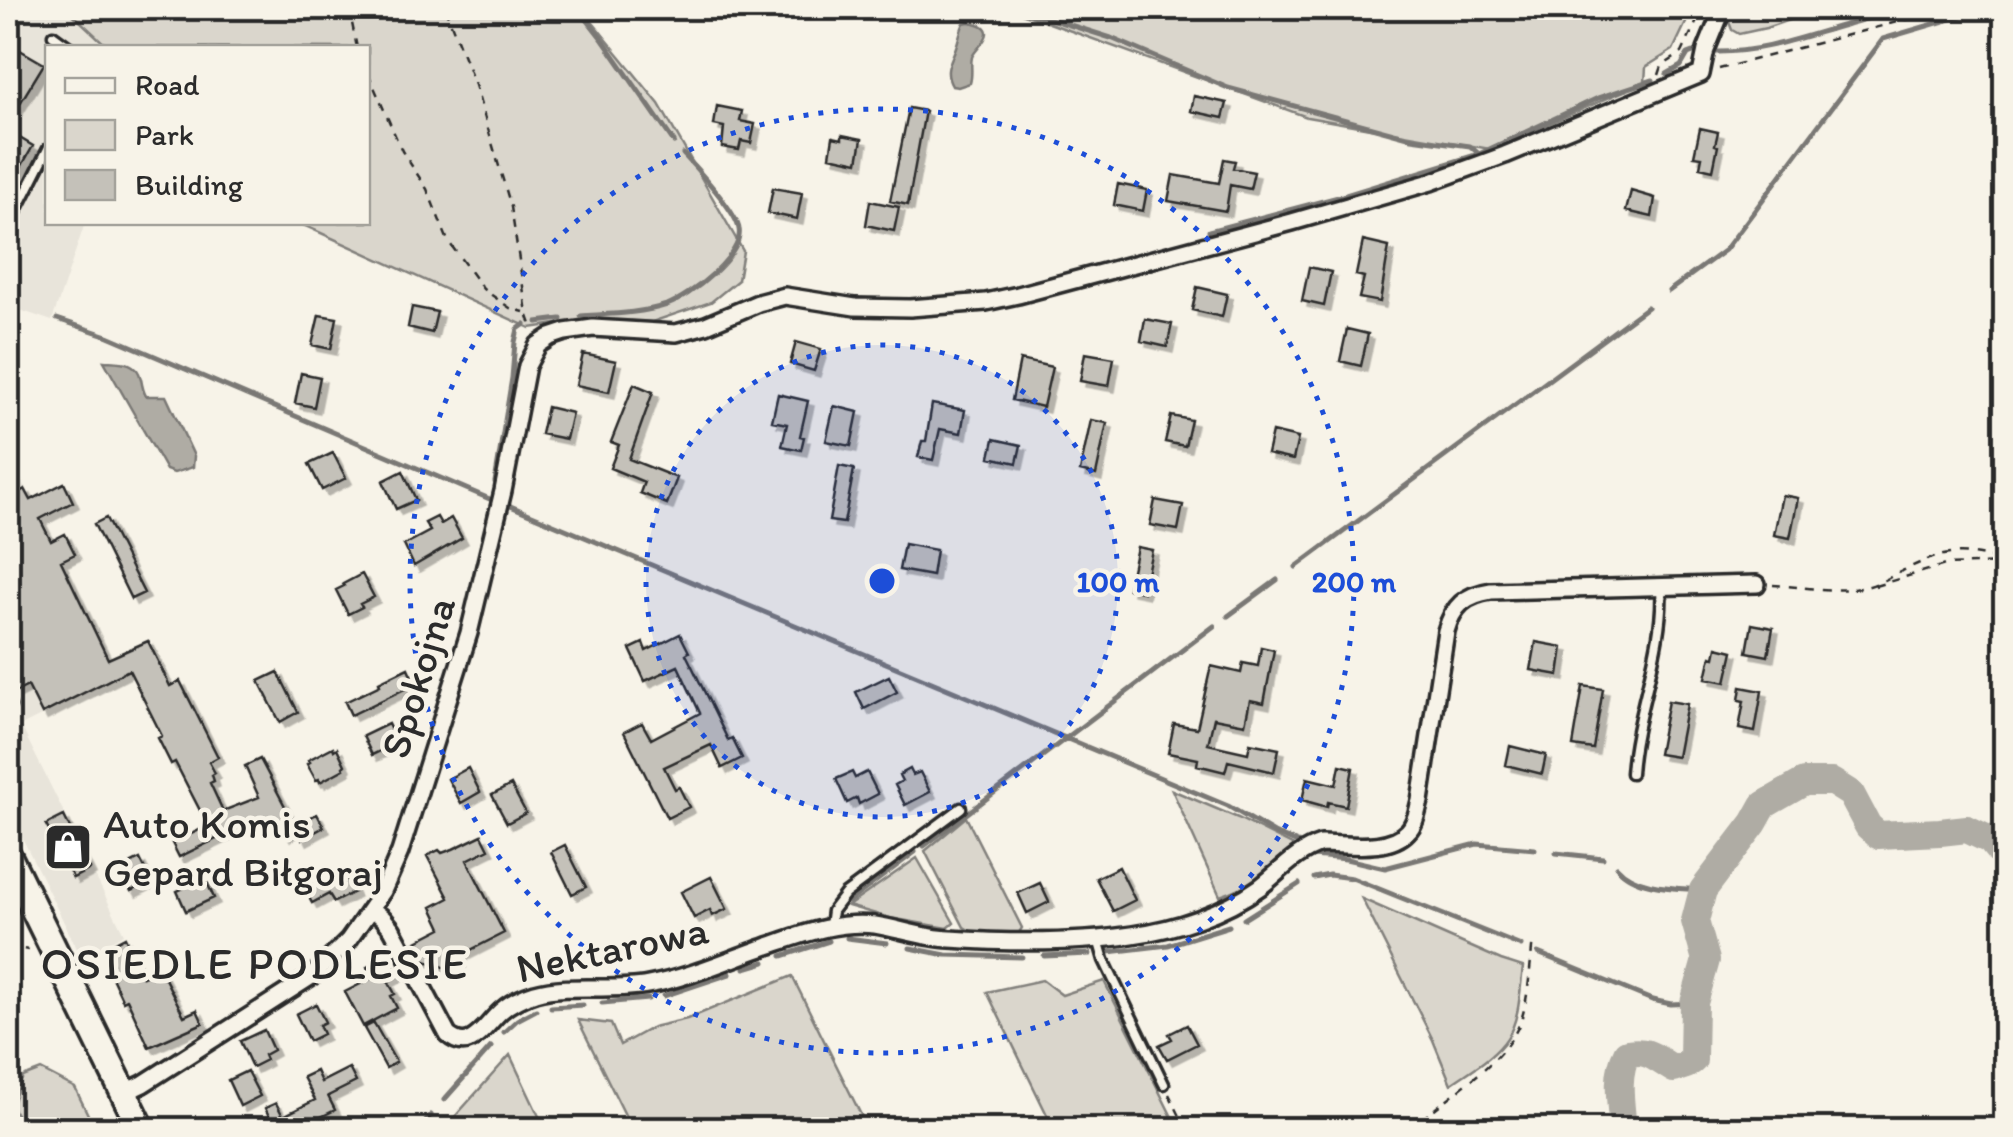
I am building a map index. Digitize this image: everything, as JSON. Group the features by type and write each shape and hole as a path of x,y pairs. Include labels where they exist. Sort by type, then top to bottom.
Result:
{"main road":[{"path":"8,856 142,1130"}],"street":[{"path":"538,345 578,329 676,333 706,326 758,302 784,296 855,306 910,308 986,302 1395,193 1464,171 1701,74 1723,8"},
{"name":"Spokojna","path":"124,1093 303,983 334,956 372,909 400,852 478,602 527,366 538,345"},
{"path":"1661,587 1757,584"},
{"name":"Nektarowa","path":"372,909 388,923 448,1035 458,1042 476,1037 506,1007 532,994 654,984 830,926 872,925 961,940 1098,939 1161,930 1213,912 1251,893 1299,855 1322,844 1383,844 1407,832 1416,819 1446,632 1460,602 1491,591 1661,587"}],"lane":[{"path":"53,35 67,45"},
{"path":"8,228 45,155"},
{"path":"1631,772 1632,749 1661,615 1661,587"},
{"path":"830,926 832,912 845,894 961,808"},
{"path":"1098,939 1104,960 1164,1084"}],"path":[{"path":"349,8 357,45"},
{"path":"446,8 475,84 511,207 527,312 538,345"},
{"path":"1099,8 1126,22"},
{"path":"1660,70 1682,53 1703,8"},
{"path":"1729,67 1950,8"},
{"path":"370,78 402,151 427,189 448,241 482,290 510,308 527,312"},
{"path":"1868,586 1946,553 1965,552 2006,562"},
{"path":"1757,584 1868,586 1945,565 2006,562"},
{"path":"1410,1130 1509,1043 1520,1022 1533,939"},
{"path":"8,947 30,950"},
{"path":"1164,1084 1187,1130"}],"shaded area":[{"path":"8,8 66,8 106,45 45,45 45,225 84,225 52,321 8,306"},
{"path":"964,23 986,28 986,38 972,57 970,83 952,86 949,66"},
{"path":"104,361 132,365 139,373 146,396 166,396 194,456 193,467 174,473 166,470"},
{"path":"8,453 118,677 21,726 124,934 81,957 8,809"}],"green space":[{"path":"66,8 581,8 659,104 743,251 738,280 711,302 652,322 608,320 530,328 303,225 370,225 370,45 106,45"},
{"path":"1008,8 1693,8 1673,50 1646,67 1645,82 1490,149 1307,117"},
{"path":"1736,8 1823,8 1739,34 1729,22"},
{"path":"1172,790 1296,847 1261,876 1220,896"},
{"path":"966,817 1022,928 1018,934 974,933 964,927 925,851"},
{"path":"917,858 954,923 948,928 848,906"},
{"path":"1362,899 1523,967 1517,1013 1507,1038 1488,1058 1451,1084 1433,1040"},
{"path":"792,976 868,1129 632,1129 578,1020 611,1024 620,1045 653,1027 687,1019"},
{"path":"1042,980 1062,995 1104,981 1178,1129 1054,1129 987,992"},
{"path":"510,1055 545,1129 444,1129"},
{"path":"41,1070 75,1088 95,1129 24,1129 11,1105 23,1077"}],"building":[{"path":"8,43 44,64 8,123"},
{"path":"1194,96 1227,103 1223,118 1191,111"},
{"path":"717,106 742,111 740,121 755,124 751,143 741,141 739,150 722,147 724,127 714,125"},
{"path":"909,108 925,111 908,205 890,201"},
{"path":"1700,128 1718,132 1713,170 1700,167 1702,157 1694,156"},
{"path":"8,131 33,146 8,190"},
{"path":"842,135 862,139 858,162 830,156 833,137 842,139"},
{"path":"1224,159 1235,161 1233,168 1254,172 1250,189 1230,185 1226,211 1168,201 1173,175 1219,183"},
{"path":"1118,184 1147,190 1143,211 1114,205"},
{"path":"773,188 802,193 797,219 768,213"},
{"path":"1631,191 1655,198 1652,217 1626,211"},
{"path":"870,201 899,207 894,231 866,225"},
{"path":"1363,241 1389,247 1380,302 1359,298 1364,277 1356,275"},
{"path":"1309,267 1331,272 1324,306 1302,301"},
{"path":"1197,287 1227,294 1222,317 1192,310"},
{"path":"412,307 437,312 432,333 408,327"},
{"path":"319,315 337,318 331,349 312,345"},
{"path":"1145,319 1172,324 1167,347 1141,341"},
{"path":"1347,329 1368,334 1361,366 1340,361"},
{"path":"796,342 821,349 814,371 790,364"},
{"path":"1085,353 1114,358 1109,386 1080,381"},
{"path":"583,354 616,361 609,392 576,385"},
{"path":"1020,360 1052,367 1043,407 1012,400"},
{"path":"301,373 320,377 314,407 295,403"},
{"path":"634,384 653,392 629,459 677,478 667,504 640,493 644,482 610,468 619,445 611,442"},
{"path":"778,394 808,401 801,450 782,446 787,424 772,421"},
{"path":"932,404 965,410 961,433 940,429 933,460 918,457 922,441 926,441"},
{"path":"834,406 858,412 851,446 826,441"},
{"path":"547,407 572,413 566,439 541,434"},
{"path":"1171,416 1191,420 1185,446 1165,442"},
{"path":"1091,420 1107,423 1096,475 1080,471"},
{"path":"1272,432 1298,438 1293,460 1267,454"},
{"path":"994,439 1021,445 1017,463 990,457"},
{"path":"333,453 346,478 322,490 309,464"},
{"path":"839,466 854,469 844,523 829,521"},
{"path":"403,471 416,500 396,509 383,481"},
{"path":"64,483 73,502 40,519 51,541 65,534 75,554 61,561 108,659 148,641 170,686 180,681 218,757 209,762 215,773 210,783 223,811 259,797 245,766 260,759 295,825 317,814 324,827 302,839 297,829 285,835 277,819 263,826 260,821 179,857 172,843 208,826 175,762 171,764 158,738 162,736 129,670 42,714 28,686 16,692 8,674 8,668 15,664 8,649 8,498 25,489 31,500"},
{"path":"1782,495 1798,498 1790,538 1774,535"},
{"path":"1155,500 1183,505 1178,530 1150,525"},
{"path":"437,517 441,524 451,518 462,538 414,566 404,545 430,531 425,523"},
{"path":"106,518 144,593 131,599 94,524"},
{"path":"904,544 936,550 932,576 899,570"},
{"path":"1137,547 1152,550 1143,592 1128,589"},
{"path":"362,574 374,597 348,614 336,590"},
{"path":"1752,624 1773,628 1768,656 1747,652"},
{"path":"680,634 728,740 732,738 742,758 722,768 711,745 664,767 689,807 667,818 624,732 642,723 651,739 700,713 678,666 645,681 630,649 643,643 646,651"},
{"path":"1536,642 1563,647 1559,675 1531,670"},
{"path":"1261,647 1274,650 1264,703 1250,700 1245,724 1214,718 1208,744 1248,753 1250,743 1279,749 1274,772 1228,761 1225,772 1197,765 1198,759 1168,753 1174,724 1197,728 1211,666 1241,673 1243,663 1258,666"},
{"path":"1717,647 1733,651 1726,682 1706,678"},
{"path":"408,668 415,684 351,715 345,702"},
{"path":"278,672 298,712 280,722 259,681"},
{"path":"889,676 897,692 864,709 856,692"},
{"path":"1583,686 1603,689 1593,749 1573,746"},
{"path":"1741,687 1762,691 1755,732 1739,729 1744,701 1739,700"},
{"path":"1668,701 1687,704 1677,757 1658,754"},
{"path":"388,724 397,743 372,755 363,736"},
{"path":"1510,746 1546,755 1542,774 1506,765"},
{"path":"337,748 344,769 320,782 308,760"},
{"path":"1340,765 1353,768 1346,806 1328,802 1327,807 1302,800 1307,778 1336,785"},
{"path":"468,768 480,792 461,803 448,779"},
{"path":"910,769 913,775 920,772 930,792 905,805 895,785 902,781 899,775"},
{"path":"852,772 855,778 867,772 878,794 859,804 857,798 847,803 836,779"},
{"path":"511,785 526,813 507,823 492,795"},
{"name":"Auto Komis Gepard Biłgoraj","path":"64,816 90,869 73,878 46,825"},
{"path":"482,835 489,849 467,860 504,933 457,957 460,962 447,968 422,960 413,943 442,928 432,907 449,898 427,856"},
{"path":"565,845 586,887 572,894 551,852"},
{"path":"140,859 151,881 131,891 120,869"},
{"path":"1119,867 1135,900 1113,911 1096,878"},
{"path":"317,870 325,884 345,874 354,892 334,902 329,894 312,903 299,879"},
{"path":"711,877 727,909 712,916 710,910 694,918 681,892"},
{"path":"205,878 214,898 186,911 177,891"},
{"path":"1040,883 1049,902 1027,913 1018,893"},
{"path":"125,937 143,977 160,969 184,1016 197,1010 203,1023 149,1047 107,967 113,964 104,948"},
{"path":"386,957 396,976 388,981 397,1008 363,1026 345,992 372,978 367,967"},
{"path":"316,1004 325,1022 319,1025 323,1034 309,1041 296,1014"},
{"path":"374,1023 396,1062 386,1068 364,1028"},
{"path":"1187,1025 1197,1044 1167,1059 1159,1045 1172,1039 1169,1034"},
{"path":"264,1030 273,1050 264,1055 266,1060 252,1067 240,1041"},
{"path":"349,1068 356,1082 328,1096 335,1110 294,1130 257,1130 272,1122 265,1108 276,1103 283,1116 315,1100 303,1077 316,1071 321,1082"},
{"path":"247,1071 260,1096 240,1106 228,1080"}],"waterway":[{"path":"578,8 674,142"},
{"path":"1016,8 1111,38 1228,88 1412,138 1470,146 1479,154"},
{"path":"1715,52 1765,47 1913,8"},
{"path":"1669,291 1725,250 1883,39 1988,8"},
{"path":"1667,74 1696,51"},
{"path":"1209,231 1479,154 1598,98 1653,80"},
{"path":"581,316 667,305 701,284 733,251 738,239 736,221 683,154"},
{"path":"1296,567 1647,307"},
{"path":"57,319 108,336 492,500"},
{"path":"537,322 561,319"},
{"path":"495,482 515,342 518,329 525,324"},
{"path":"508,505 1228,806 1300,844"},
{"path":"1228,616 1277,580"},
{"path":"924,846 1214,626"},
{"path":"1623,1130 1620,1081 1627,1053 1647,1054 1674,1069 1693,1060 1694,1003 1706,960 1695,921 1703,890 1764,805 1804,782 1832,782 1851,794 1868,826 1878,835 1967,829 1990,840 2006,860"},
{"path":"1313,856 1385,868 1477,844 1535,849"},
{"path":"848,902 915,852"},
{"path":"1556,853 1603,858"},
{"path":"1617,867 1645,883 1703,890"},
{"path":"1314,878 1352,878 1521,946"},
{"path":"1244,919 1299,884"},
{"path":"1109,952 1168,945 1229,926"},
{"path":"847,938 887,943"},
{"path":"782,956 829,941"},
{"path":"910,948 946,955 1022,957"},
{"path":"1538,953 1652,1000 1694,1003"},
{"path":"1044,956 1090,954"},
{"path":"745,968 765,962"},
{"path":"664,996 730,974"},
{"path":"602,1003 648,999"},
{"path":"551,1007 583,1005"},
{"path":"504,1032 536,1010"},
{"path":"444,1100 491,1047"},
{"path":"419,1130 431,1115"}],"place":[{"name":"Auto Komis Gepard Biłgoraj","path":"68,847"}],"district":[{"name":"OSIEDLE PODLESIE","path":"255,963"}]}
